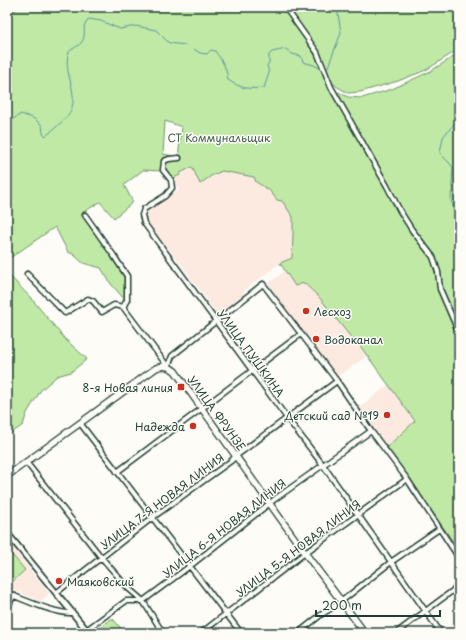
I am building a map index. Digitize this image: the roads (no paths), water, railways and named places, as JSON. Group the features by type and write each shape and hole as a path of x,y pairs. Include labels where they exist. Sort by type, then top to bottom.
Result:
{"main road":[{"path":"7,476 156,368 162,366 168,367"},
{"name":"УЛИЦА ФРУНЗЕ","path":"168,367 175,371 304,553 365,633"}],"street":[{"path":"7,10 12,7"},
{"path":"285,7 316,52 331,87 400,211 412,230 433,257 438,272 440,289 459,333"},
{"name":"УЛИЦА ПУШКИНА","path":"179,158 164,161 163,170 172,183 172,188 165,196 144,209 142,215 144,223 323,465 424,611 441,633"},
{"path":"27,274 65,313 88,299 93,301 102,312 114,305 123,307 127,300 127,276 85,215"},
{"path":"168,367 173,356 263,284 337,381 407,480 459,558"},
{"name":"УЛИЦА ФРУНЗЕ","path":"123,307 168,367"},
{"path":"116,472 301,334"},
{"name":"УЛИЦА 7-Я НОВАЯ ЛИНИЯ","path":"56,593 152,518 231,461 337,381"},
{"path":"80,423 116,472 241,633"},
{"name":"УЛИЦА 6-Я НОВАЯ ЛИНИЯ","path":"143,601 270,504 371,431"},
{"path":"26,462 101,557 128,588 143,601 163,633"},
{"name":"УЛИЦА 5-Я НОВАЯ ЛИНИЯ","path":"201,633 304,553 407,480"},
{"path":"298,633 342,601 391,562 439,529"},
{"path":"7,533 86,632 126,601 143,601"},
{"path":"396,633 459,586"},
{"path":"7,593 42,607 71,613"},
{"path":"7,608 14,596"}],"waterway":[{"path":"327,69 341,33 337,7"},
{"path":"7,123 21,114 33,118 42,125 43,133 46,136 66,118 72,107 73,99 67,61 68,55 69,52 78,46 83,40 84,26 89,19 101,21 120,29 136,26 156,30 169,43 185,45"},
{"path":"194,49 200,53 207,54 211,50 215,51 224,65 228,80 245,88 264,88 269,73 267,65 269,63 269,55 272,52 286,49 292,54 301,56 303,62 319,68"},
{"path":"459,118 443,137 440,153 453,167 451,200 459,221"}],"place":[{"name":"Лесхоз","path":"306,311"},
{"name":"Водоканал","path":"316,339"},
{"name":"8-я Новая линия","path":"181,387"},
{"name":"Детский сад №19","path":"387,415"},
{"name":"Надежда","path":"193,426"},
{"name":"Маяковский","path":"59,581"}],"park label":[{"name":"СТ Коммунальщик","path":"219,137"}]}
